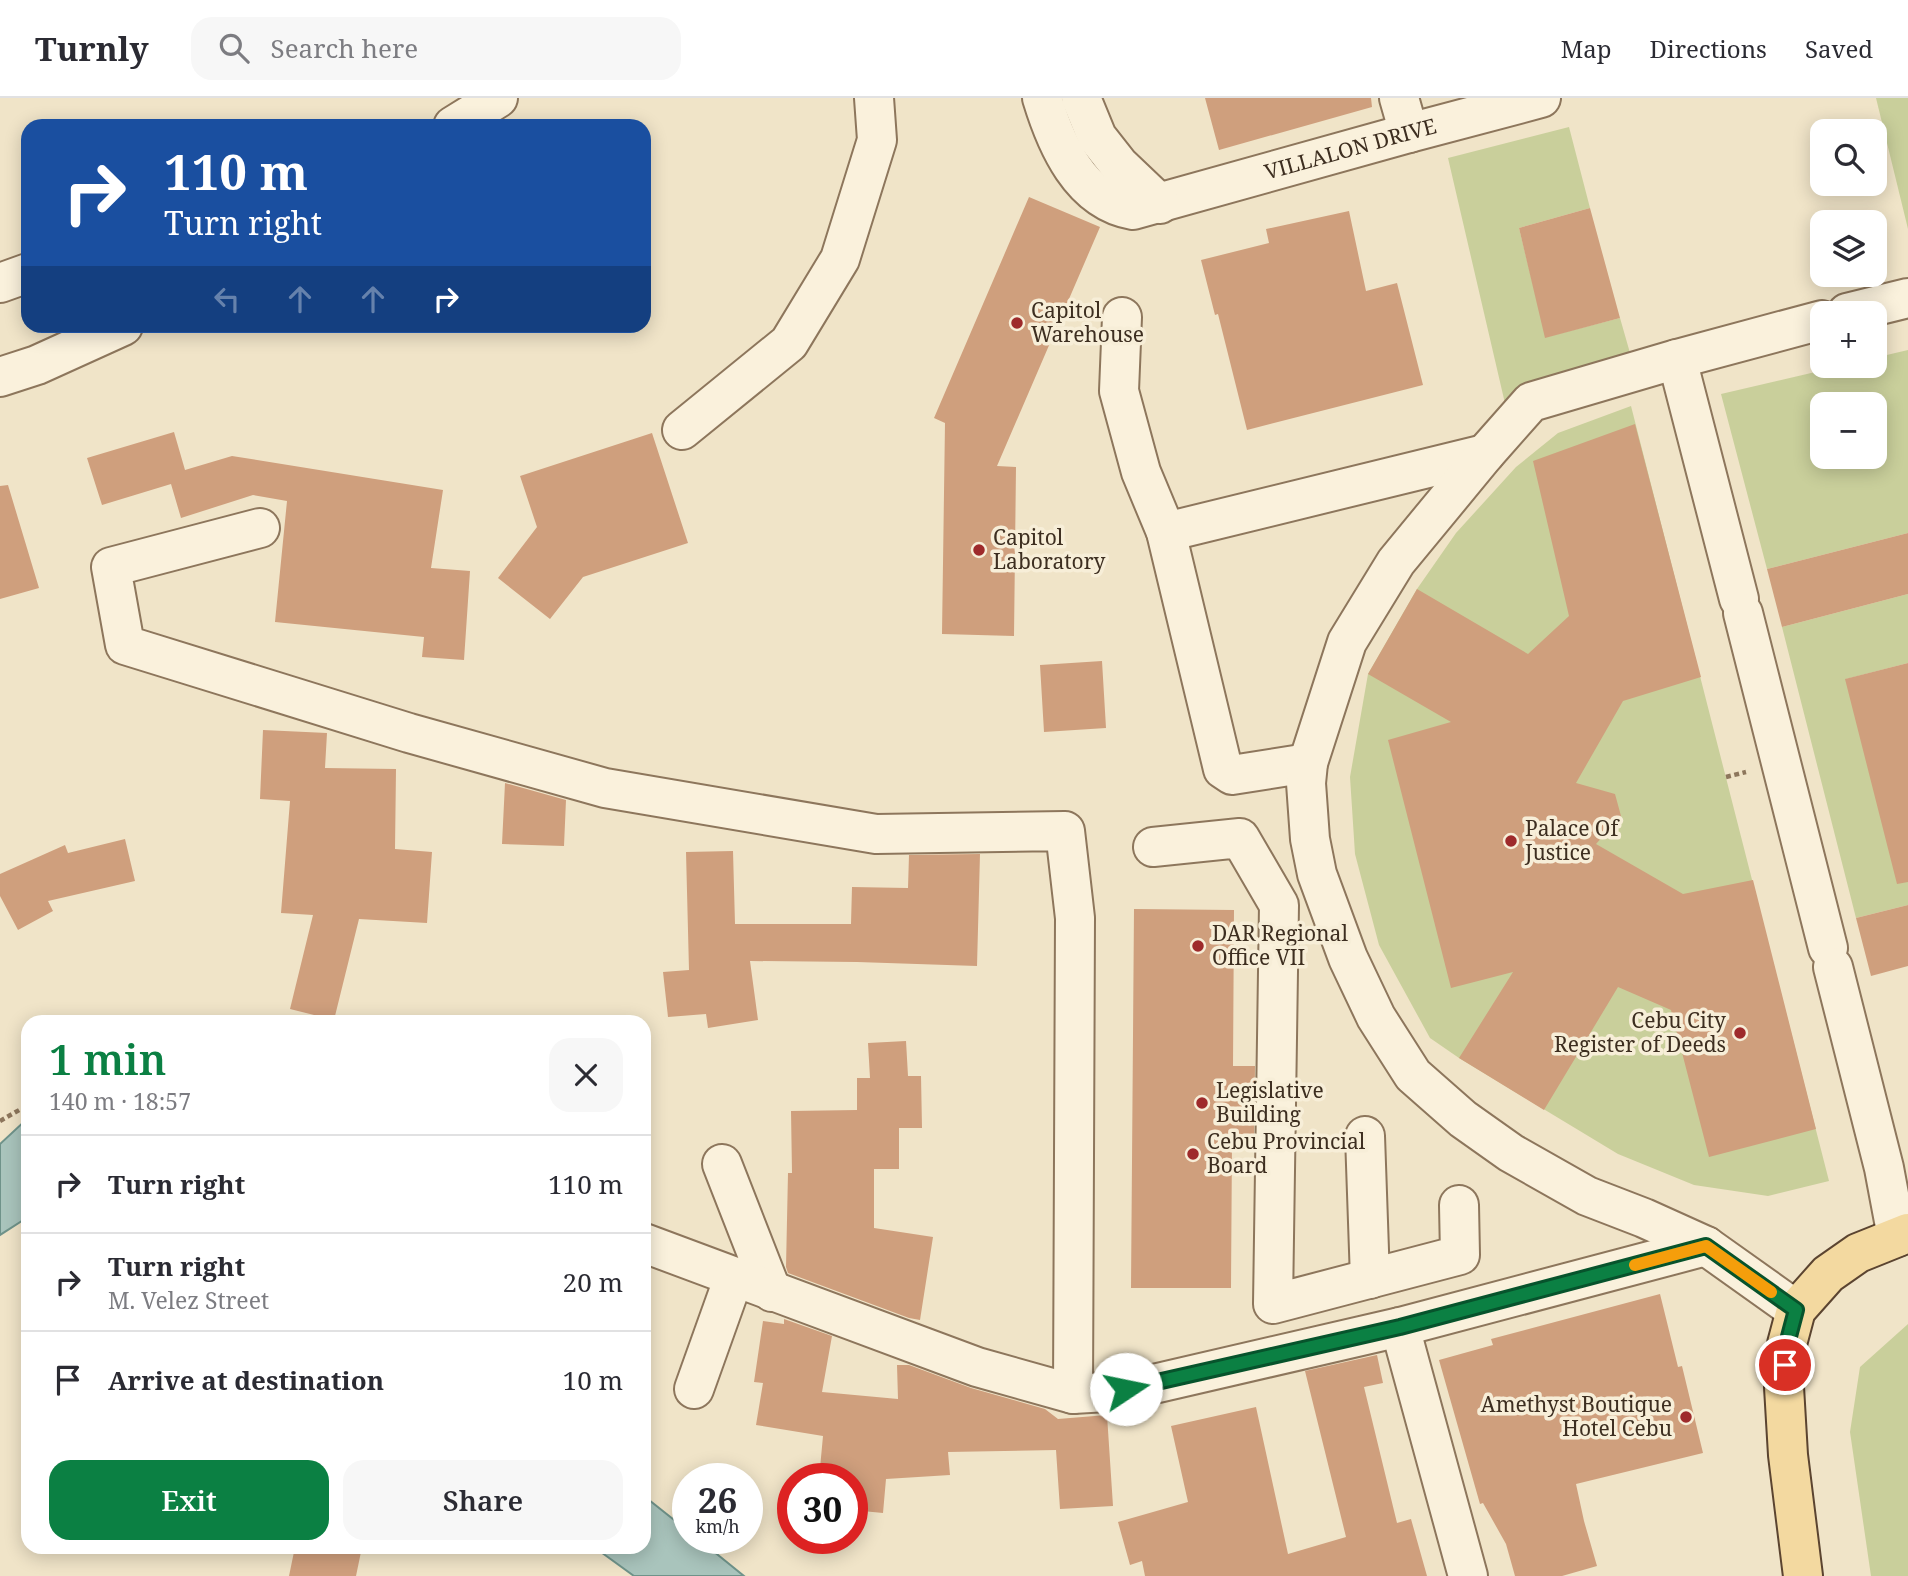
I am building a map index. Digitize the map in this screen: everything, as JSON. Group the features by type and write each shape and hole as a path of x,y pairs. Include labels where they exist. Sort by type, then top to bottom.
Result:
{"main road":[{"path":"1803,1576 1788,1455 1784,1387 1787,1344 1796,1310 1828,1274 1858,1253 1903,1235"}],"street":[{"path":"464,119 498,98"},
{"path":"682,430 789,342 840,259 877,140 874,98"},
{"name":"VILLALON DRIVE","path":"1042,98 1051,129 1084,184 1102,200 1118,208 1133,210 1160,204 1404,115 1541,98"},
{"path":"1081,98 1097,137 1119,165 1160,204"},
{"path":"0,284 21,276"},
{"path":"1887,303 1908,298"},
{"path":"1122,317 1119,391 1141,472 1166,532 1223,769 1232,775 1308,763"},
{"path":"1796,1310 1706,1246 1587,1196 1511,1153 1463,1119 1413,1075 1376,1017 1348,958 1317,874 1310,839 1306,783 1308,763 1346,642 1396,562 1531,402 1810,323"},
{"path":"0,377 37,365 108,333"},
{"path":"1677,359 1903,1235"},
{"path":"1166,532 1485,454"},
{"path":"260,528 111,567 125,645 409,733 605,788 877,834 1065,831 1075,918 1073,1394"},
{"path":"1153,847 1240,838 1279,905 1273,1304 1460,1255 1459,1205"},
{"path":"1279,905 1317,874"},
{"path":"1365,1136 1370,1279"},
{"path":"722,1164 772,1292"},
{"path":"651,1246 977,1367 1073,1394 1145,1386 1400,1327 1706,1246"},
{"path":"694,1389 734,1277"},
{"path":"1400,1327 1468,1576"}],"path":[{"path":"0,1121 21,1109"}],"green space":[{"path":"1876,98 1908,98 1908,229 1887,143 1887,119 1881,119"},
{"path":"1569,127 1590,208 1519,228 1546,337 1620,318 1632,360 1507,412 1448,158"},
{"path":"1908,350 1908,533 1767,569 1721,394 1810,373 1810,378 1887,378 1887,355"},
{"path":"1631,406 1829,1181 1768,1196 1694,1185 1618,1154 1430,1038 1379,945 1355,854 1350,777 1368,674 1417,589 1456,533 1516,467 1558,433"},
{"path":"1908,594 1908,663 1846,679 1908,836 1908,905 1856,918 1782,627"},
{"path":"1908,1324 1908,1576 1871,1576 1850,1432 1860,1367"}],"water":[{"path":"21,1124 21,1222 0,1235 0,1144"},
{"path":"651,1502 672,1518 672,1554 717,1554 744,1576 634,1576 604,1554 651,1554"}],"building":[{"path":"1205,98 1371,98 1372,107 1219,150"},
{"path":"1029,197 1100,227 997,466 1016,467 1014,636 942,634 945,423 934,418"},
{"path":"1590,208 1620,318 1545,338 1519,228"},
{"path":"1349,211 1366,291 1397,283 1423,385 1247,430 1218,314 1215,315 1201,260 1269,243 1266,229"},
{"path":"1635,424 1701,677 1623,701 1576,783 1615,794 1621,816 1596,844 1683,894 1753,880 1816,1129 1709,1157 1671,1010 1618,987 1544,1110 1459,1058 1513,972 1451,988 1388,740 1451,722 1368,674 1417,589 1528,654 1569,616 1533,461"},
{"path":"174,432 185,470 232,456 443,490 431,568 470,571 464,660 422,657 424,637 275,622 287,501 253,495 181,518 171,484 102,505 87,458"},
{"path":"652,433 688,543 583,577 550,619 498,578 537,527 520,476"},
{"path":"8,485 39,588 0,599 0,486"},
{"path":"1908,533 1908,594 1782,627 1767,569"},
{"path":"1102,661 1106,728 1044,732 1040,665"},
{"path":"1908,663 1908,882 1897,884 1845,679"},
{"path":"263,730 327,733 325,768 396,769 395,849 432,852 427,923 359,919 335,1015 314,1015 290,1009 313,915 281,913 290,801 260,799"},
{"path":"505,783 566,800 564,846 502,844"},
{"path":"125,839 135,881 48,901 53,911 18,930 0,896 0,874 65,845 68,853"},
{"path":"733,851 735,924 851,924 852,887 908,888 909,855 980,854 977,966 750,961 758,1020 708,1028 706,1014 668,1017 663,972 689,970 686,852"},
{"path":"1908,905 1908,966 1871,976 1856,918"},
{"name":"Legislative Building","path":"1134,909 1234,910 1233,1066 1255,1066 1254,1141 1232,1141 1231,1288 1131,1288"},
{"path":"906,1041 908,1076 921,1076 922,1128 899,1128 899,1169 874,1169 874,1228 933,1237 920,1320 788,1273 786,1267 788,1173 792,1173 791,1111 857,1110 857,1078 870,1078 868,1043"},
{"path":"1660,1294 1678,1367 1682,1366 1703,1453 1576,1484 1597,1566 1562,1576 1515,1576 1506,1544 1483,1503 1480,1504 1439,1360 1493,1345 1491,1339"},
{"path":"784,1319 832,1336 822,1392 898,1399 897,1365 909,1365 971,1388 1045,1409 1058,1419 1107,1415 1113,1506 1060,1509 1056,1450 948,1452 950,1475 886,1479 883,1513 868,1512 868,1463 820,1463 823,1436 756,1425 763,1383 754,1382 763,1321 784,1324"},
{"path":"1377,1355 1383,1383 1364,1387 1397,1523 1411,1519 1427,1576 1145,1576 1142,1561 1130,1565 1118,1522 1188,1502 1171,1426 1256,1407 1288,1554 1346,1537 1305,1371"},
{"path":"294,1554 361,1554 356,1576 289,1576"}],"slow traffic":[{"path":"1635,1265 1706,1246 1771,1292"}],"place":[{"name":"Capitol Warehouse","path":"1017,323"},
{"name":"Capitol Laboratory","path":"979,550"},
{"name":"Palace Of Justice","path":"1511,841"},
{"name":"DAR Regional Office VII","path":"1198,946"},
{"name":"Cebu City Register of Deeds","path":"1740,1033"},
{"name":"Legislative Building","path":"1202,1103"},
{"name":"Cebu Provincial Board","path":"1193,1154"},
{"name":"Amethyst Boutique Hotel Cebu","path":"1686,1417"}],"route":[{"path":"1126,1389 1400,1327 1706,1246 1796,1310 1787,1344 1785,1365"}]}
